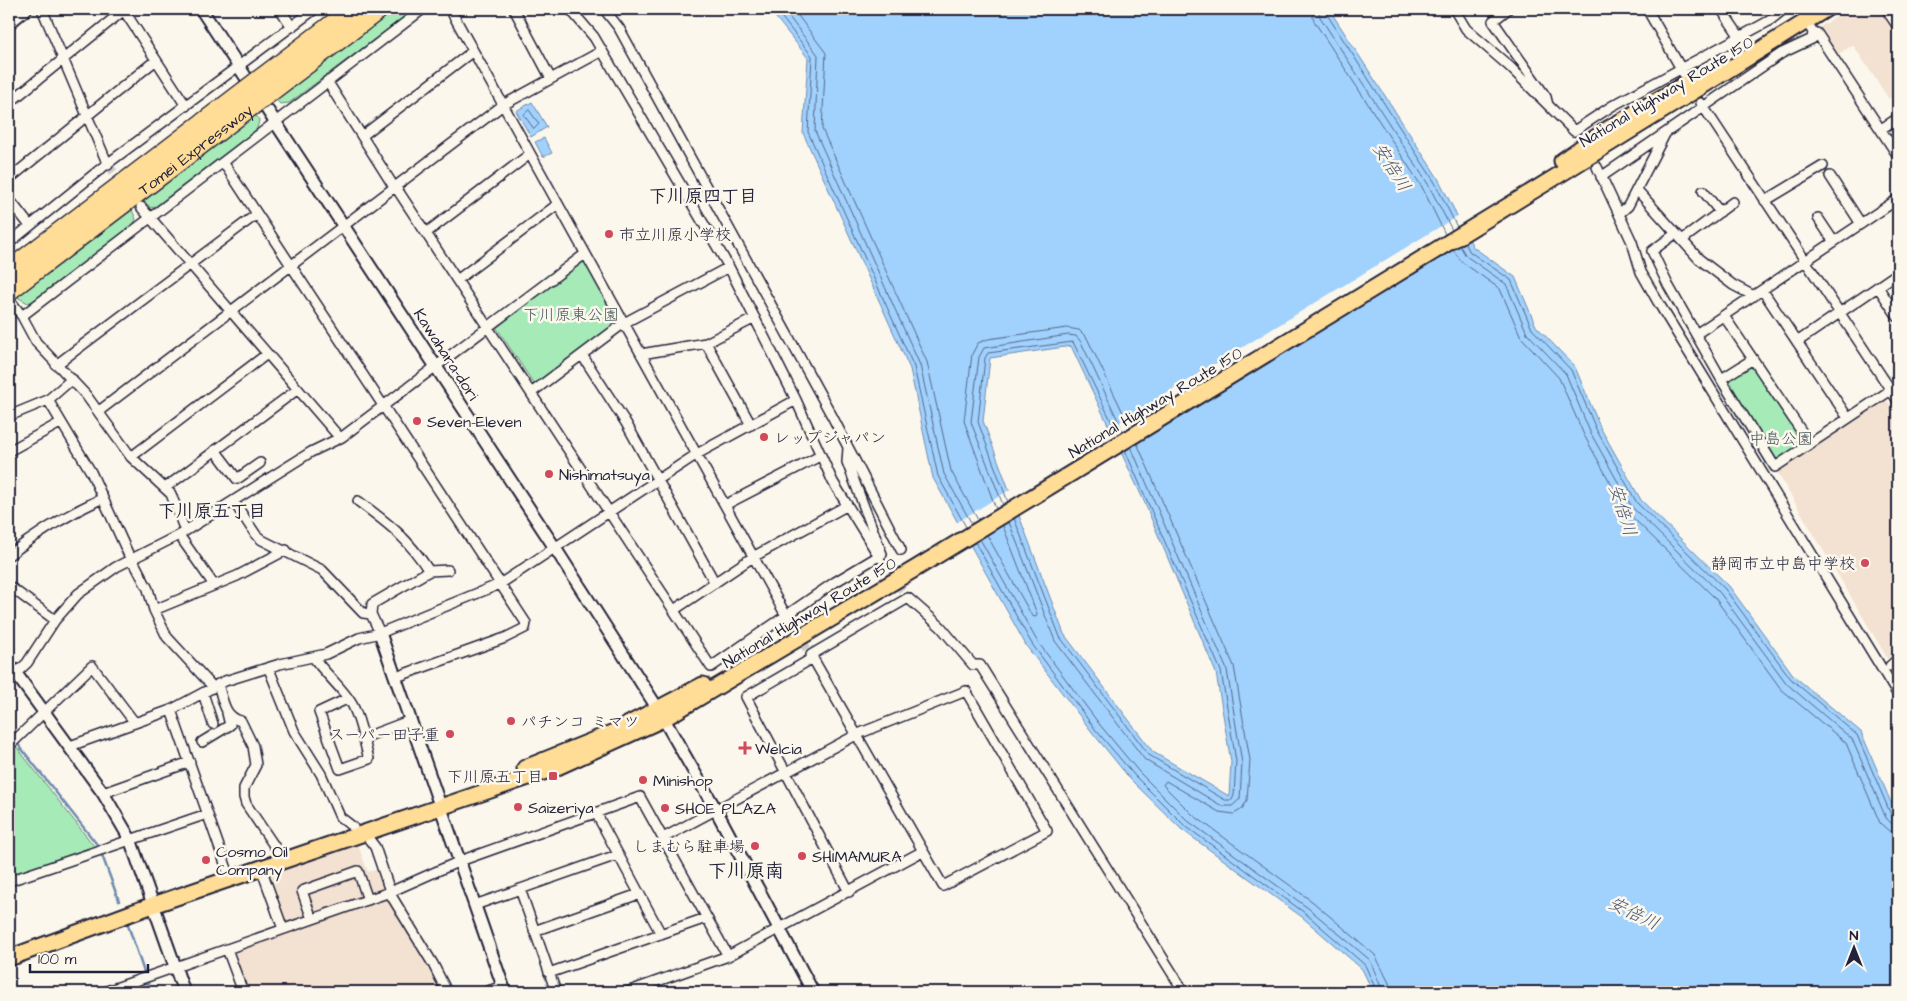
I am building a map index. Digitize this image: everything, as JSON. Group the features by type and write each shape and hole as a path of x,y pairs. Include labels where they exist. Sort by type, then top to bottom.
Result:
{"highway":[{"name":"Tomei Expressway","path":"267,84 352,9"},
{"name":"Tomei Expressway","path":"11,286 248,98 380,9"},
{"path":"1716,74 1826,9"},
{"name":"National Highway Route 150","path":"1565,166 1677,108 1810,16 1834,9"},
{"path":"1716,74 1810,16"},
{"name":"National Highway Route 150","path":"9,949 261,868 440,803 661,714 911,558 1716,74"},
{"name":"National Highway Route 150","path":"9,958 279,853 359,831"}],"street":[{"path":"9,23 26,9"},
{"path":"42,9 108,165"},
{"path":"9,103 123,9 186,106"},
{"name":"Kawahara-dori","path":"201,9 555,548 661,714 716,810 813,992"},
{"path":"280,9 292,27"},
{"path":"9,243 108,165 316,9"},
{"path":"22,316 423,9"},
{"path":"450,9 788,619"},
{"path":"514,9 552,79"},
{"path":"570,9 594,37 729,267 796,400 820,456 846,506 880,559"},
{"path":"604,9 619,28 848,448 911,558"},
{"path":"1454,9 1466,29 1510,67 1576,133 1587,121 1682,71 1784,9"},
{"path":"1508,9 1493,21 1546,97 1549,108"},
{"path":"1647,9 1682,71"},
{"path":"1721,9 1740,37"},
{"path":"1886,9 1898,27"},
{"path":"1601,177 1782,52 1812,39 1810,16"},
{"path":"1810,16 1817,33 1898,156"},
{"path":"362,136 473,51"},
{"path":"98,411 503,105 602,51"},
{"path":"9,179 156,60"},
{"path":"327,81 711,667 788,619 836,582 880,559 882,554 847,462 848,448"},
{"path":"1703,105 1898,401"},
{"path":"1881,129 1898,118"},
{"path":"1620,214 1628,206 1637,190 1665,133"},
{"path":"426,233 530,154"},
{"path":"223,162 526,623 525,628 505,638 396,677"},
{"path":"1765,201 1823,166"},
{"path":"1597,168 1620,214 1641,272 1658,302 1898,696"},
{"path":"1830,176 1862,224"},
{"path":"1637,190 1699,259 1733,286 1754,296"},
{"path":"1703,191 1720,212"},
{"path":"9,199 30,226"},
{"path":"1696,334 1898,199"},
{"path":"1733,202 1679,237 1652,251 1696,334 1775,467 1890,390"},
{"path":"457,280 558,204"},
{"path":"141,207 340,438"},
{"path":"56,366 257,214"},
{"path":"1818,218 1834,242"},
{"path":"12,677 38,648 55,620 78,594 116,567 182,533 311,452 340,438 585,254"},
{"path":"531,393 624,323 729,267"},
{"path":"1797,342 1898,273"},
{"path":"11,286 22,316 36,342 56,366 72,379 131,457 171,494 182,533 214,585"},
{"path":"1878,287 1898,317"},
{"path":"1763,291 1848,418"},
{"path":"1724,316 1810,444"},
{"path":"641,354 706,343 755,318"},
{"path":"706,343 751,425"},
{"path":"131,457 267,354"},
{"path":"582,355 626,423 714,583"},
{"path":"1722,378 1753,359"},
{"path":"9,416 48,400 72,379"},
{"path":"165,488 298,389"},
{"path":"48,400 91,472 131,560 148,589 154,610 167,637 215,686 227,713 230,725 202,742"},
{"path":"70,746 171,710 215,686 269,669 314,658 359,638 380,633 500,584 697,454 796,400"},
{"path":"9,451 60,423"},
{"path":"215,450 237,478 260,463"},
{"path":"725,505 820,456"},
{"path":"9,555 38,532 74,511 103,498"},
{"path":"358,501 405,537 429,571"},
{"path":"234,502 256,534 269,545 286,550 322,570 363,613 371,614"},
{"path":"674,610 754,557 846,506"},
{"path":"154,610 265,563 286,550"},
{"path":"448,570 429,571 375,602 371,607 371,614 396,677 504,989 485,992"},
{"path":"9,586 55,620"},
{"path":"850,892 746,697 905,594 941,627 973,665 980,665 1184,992"},
{"path":"663,838 858,734 966,691 1047,832 943,886 858,734 811,654"},
{"path":"314,658 353,706 369,759 340,769 319,712 347,699"},
{"path":"1890,666 1898,659"},
{"path":"9,664 12,677 44,711 70,746 103,792 130,839 184,992"},
{"path":"9,746 92,666 135,723"},
{"path":"269,669 294,731 321,774 340,817 375,846 390,892 447,992"},
{"path":"203,693 214,724"},
{"path":"171,710 228,872"},
{"path":"227,713 231,718 241,721 255,757 256,765 244,788 246,804 279,853"},
{"path":"363,738 411,720"},
{"path":"103,792 190,762"},
{"path":"104,992 390,892 460,861 640,797 728,956"},
{"path":"596,813 661,934"},
{"path":"9,881 207,814"},
{"path":"627,992 647,989 728,956 923,852"},
{"path":"475,905 617,855"},
{"path":"261,868 283,929"},
{"path":"312,919 302,891 358,871 368,900"},
{"path":"520,889 556,992"},
{"path":"534,931 639,894"},
{"path":"549,973 706,918"},
{"path":"227,949 242,992"}],"shaded area":[{"path":"1849,9 1882,9 1898,34 1898,93 1889,99 1853,45 1835,56 1817,29"},
{"name":"静岡市立中島中学校","path":"1886,399 1898,417 1898,654 1889,661 1777,472"},
{"path":"358,845 368,872 378,869 386,891 288,925 285,923 268,876"},
{"path":"388,896 443,992 247,992 233,951"}],"green space":[{"path":"396,9 415,9 289,103 280,104 275,99"},
{"path":"256,115 259,120 257,129 156,206 151,208 144,201"},
{"path":"132,210 136,219 133,225 33,301 28,303 17,297"},
{"name":"下川原東公園","path":"585,260 619,318 618,323 534,384 496,327"},
{"name":"中島公園","path":"1749,364 1753,365 1804,440 1803,444 1777,461 1774,460 1726,383 1727,379"},
{"path":"15,745 94,846 9,877 9,751"}],"water":[{"name":"安倍川","path":"769,9 1329,9 1438,178 1473,247 1515,277 1536,326 1575,367 1600,427 1641,500 1729,586 1794,676 1861,732 1898,819 1898,992 1373,992 1362,969 1302,917 1181,829 1131,780 1027,647 933,478 910,369 803,133 808,58","holes":["1071,346 1143,499 1216,673 1231,762 1229,796 1153,752 1064,634 983,421 990,358"]},
{"path":"532,102 547,127 531,137 516,111"},
{"path":"544,138 552,153 543,157 535,142"}],"pier":[{"path":"1459,215 1471,237 1118,453 1107,430"},
{"path":"1011,489 1021,513 968,545 956,523"}],"waterway":[{"path":"9,731 14,738"},
{"path":"17,743 99,847 119,901"},
{"path":"128,925 145,975"},
{"path":"147,980 151,992"}],"tunnel":[{"path":"1579,136 1597,167"},
{"path":"108,165 124,185"},
{"path":"881,561 903,591"},
{"path":"790,621 807,649"}],"place":[{"name":"市立川原小学校","path":"609,234"},
{"name":"Seven-Eleven","path":"417,421"},
{"name":"レップジャパン","path":"764,437"},
{"name":"Nishimatsuya","path":"549,474"},
{"name":"静岡市立中島中学校","path":"1865,563"},
{"name":"パチンコ ミマツ","path":"511,721"},
{"name":"スーパー田子重","path":"450,734"},
{"name":"Welcia","path":"745,748"},
{"name":"下川原五丁目","path":"553,776"},
{"name":"Minishop","path":"643,780"},
{"name":"Saizeriya","path":"518,807"},
{"name":"SHOE PLAZA","path":"665,808"},
{"name":"しまむら駐車場","path":"755,846"},
{"name":"SHIMAMURA","path":"802,856"},
{"name":"Cosmo Oil Company","path":"206,860"}],"district":[{"name":"下川原四丁目","path":"703,196"},
{"name":"下川原五丁目","path":"212,511"},
{"name":"下川原南","path":"746,870"}]}
